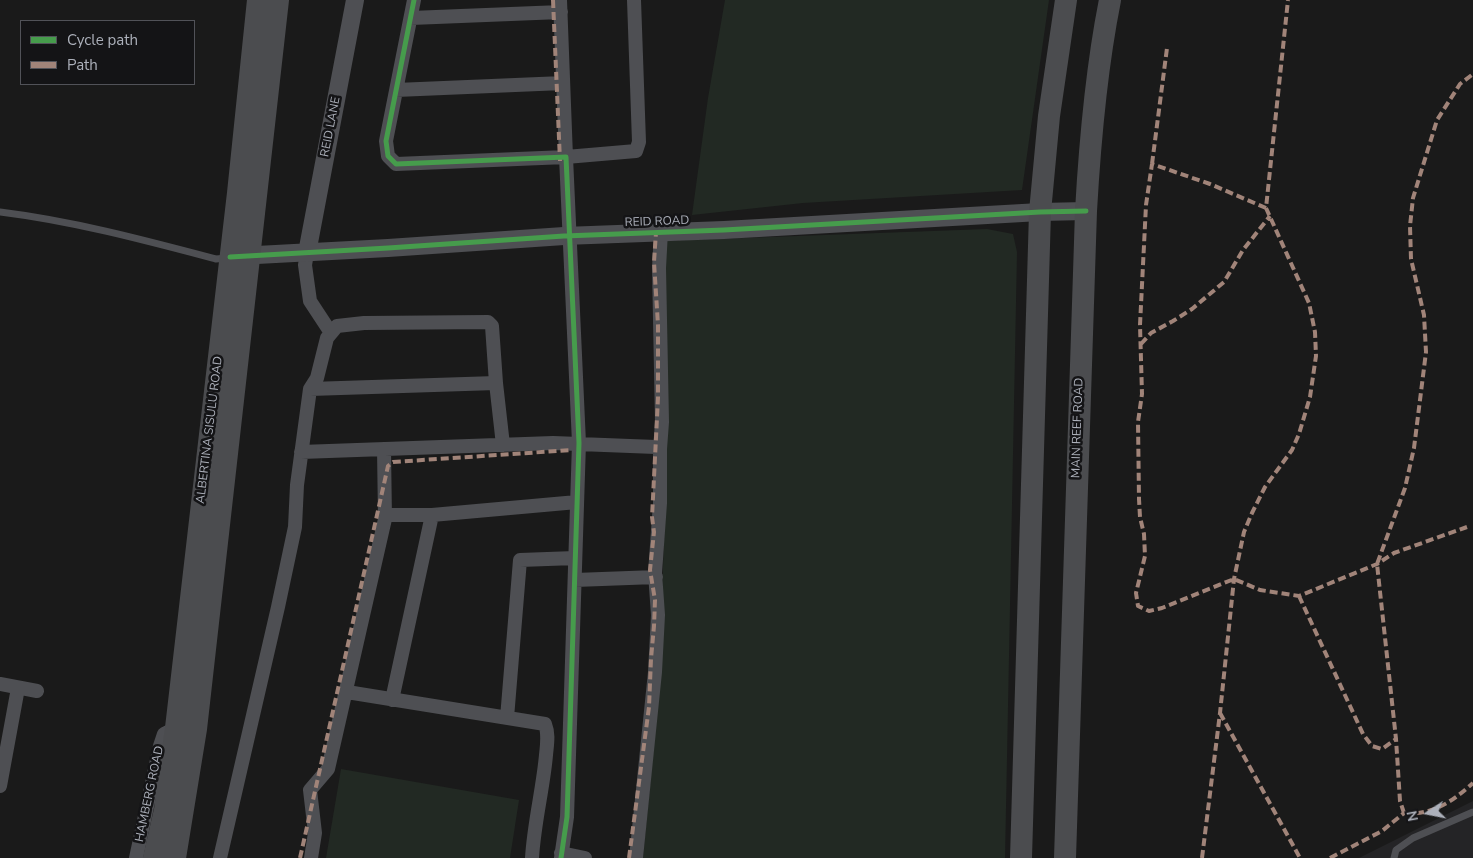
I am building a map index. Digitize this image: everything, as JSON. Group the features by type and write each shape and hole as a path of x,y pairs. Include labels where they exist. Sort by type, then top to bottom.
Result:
{"main road":[{"name":"ALBERTINA SISULU ROAD","path":"240,256 258,0"},
{"name":"ALBERTINA SISULU ROAD","path":"175,858 186,729 240,256 278,0"},
{"path":"1021,858 1040,212 1049,116 1066,0"},
{"name":"MAIN REEF ROAD","path":"1065,858 1086,211 1091,123 1110,0"},
{"name":"ALBERTINA SISULU ROAD","path":"154,858 186,729"}],"street":[{"name":"REID LANE","path":"307,253 355,0"},
{"path":"414,0 386,141 388,156 396,164 566,157 636,151 639,142 634,0"},
{"path":"410,18 561,6 579,443 567,817 561,856 585,858"},
{"path":"396,90 563,83"},
{"name":"REID ROAD","path":"240,256 570,235 724,230 1086,211"},
{"path":"636,858 655,672 658,616 656,577 662,422 659,268 661,232"},
{"path":"307,253 305,264 310,301 331,333"},
{"path":"220,858 293,536 301,452 310,389 317,378 327,338 336,326 364,323 488,322 492,326 503,445"},
{"path":"310,389 496,384"},
{"path":"301,452 579,443 656,447"},
{"path":"311,858 316,833 310,790 328,769 347,692 385,515 384,449"},
{"path":"385,515 432,515 577,502"},
{"path":"392,700 432,515"},
{"path":"507,718 520,560 576,558"},
{"path":"575,580 656,577"},
{"path":"0,684 37,691"},
{"path":"0,786 18,688"},
{"path":"347,692 545,724 548,731 544,775 533,840 532,858"},
{"name":"HAMBERG ROAD","path":"136,858 164,734 186,729"}],"lane":[{"path":"0,212 30,215 107,231 216,259 240,256"},
{"path":"1394,858 1396,850 1413,838 1473,812"}],"shaded area":[{"path":"725,0 1049,0 1022,190 803,203 692,215 708,98"},
{"path":"987,229 1013,234 1017,252 1005,858 643,858 658,702 666,486 662,241"},
{"path":"341,769 519,800 510,858 326,858"},
{"path":"1473,801 1473,858 1359,858"}],"marked path":[{"path":"553,0 560,161"},
{"path":"1202,858 1234,579 1244,532 1265,487 1292,450 1299,434 1310,397 1316,356 1315,332 1309,303 1266,208 1288,0"},
{"path":"1152,164 1167,48"},
{"path":"1404,813 1400,801 1396,739 1377,564 1405,488 1414,448 1426,352 1424,315 1411,259 1410,226 1413,198 1437,120 1460,84 1473,74"},
{"path":"1266,208 1210,184 1152,164 1146,205 1140,325 1142,394 1138,422 1139,499 1145,556 1136,593 1138,606 1149,611 1162,608 1234,579 1260,590 1299,596 1377,564 1394,553 1467,527"},
{"path":"1141,344 1151,333 1192,309 1224,282 1243,250 1270,216"},
{"path":"629,858 649,707 654,626 655,600 650,570 654,532 652,517 658,398 658,325 654,262 656,232"},
{"path":"300,858 388,466 393,462 572,450"},
{"path":"1299,596 1363,734 1372,746 1382,749 1396,739"},
{"path":"1220,713 1300,858"},
{"path":"1404,813 1433,810 1458,796 1473,783"},
{"path":"1330,858 1382,831 1404,813"}],"cycle path":[{"path":"414,0 386,141 388,156 396,164 566,157 579,443 567,817 561,858"},
{"path":"230,257 564,236 724,230 1086,211"}]}
